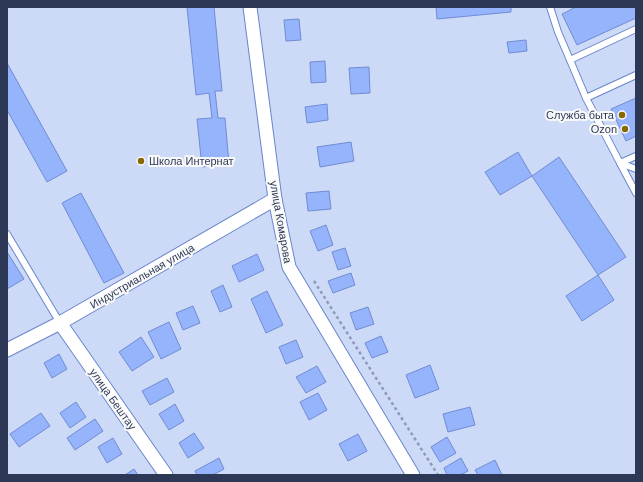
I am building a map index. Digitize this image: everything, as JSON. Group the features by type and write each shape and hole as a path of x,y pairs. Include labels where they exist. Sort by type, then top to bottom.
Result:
{"street":[{"name":"улица Комарова","path":"250,7 275,199 289,268 414,475"},
{"name":"Индустриальная улица","path":"7,350 60,323 275,199"},
{"name":"улица Бештау","path":"60,323 166,475"}],"lane":[{"path":"550,7 558,32 586,98 636,193"},
{"path":"570,60 636,29"},
{"path":"586,98 636,75"},
{"path":"620,163 636,156"},
{"path":"620,163 636,169"},
{"path":"7,234 60,323"}],"path":[{"path":"312,277 438,475"}],"building":[{"path":"187,7 214,7 222,91 215,91 218,118 225,118 229,164 202,167 197,119 212,118 209,93 196,95"},
{"path":"436,7 511,7 511,12 437,19"},
{"path":"576,7 636,7 636,18 577,45 562,14"},
{"path":"299,19 301,40 286,41 284,20"},
{"path":"526,40 527,51 509,53 507,42"},
{"path":"325,61 326,82 311,83 310,62"},
{"path":"7,63 67,171 47,182 7,110"},
{"path":"369,67 370,93 351,94 349,68"},
{"path":"636,98 636,136 626,141 611,109"},
{"path":"327,104 328,120 307,123 305,107"},
{"path":"351,142 354,161 320,167 317,147"},
{"path":"518,152 532,176 500,195 485,172"},
{"path":"559,157 626,257 598,275 532,176"},
{"path":"329,191 331,209 308,211 306,193"},
{"path":"81,193 124,273 104,283 62,203"},
{"path":"326,225 333,245 318,251 310,231"},
{"path":"345,248 351,266 338,270 332,252"},
{"path":"7,252 24,279 7,289"},
{"path":"257,254 264,270 239,282 232,266"},
{"path":"351,273 355,285 333,293 328,281"},
{"path":"598,275 614,300 582,321 566,296"},
{"path":"223,285 232,307 220,312 211,291"},
{"path":"267,291 283,325 266,333 251,299"},
{"path":"193,306 200,323 183,330 176,313"},
{"path":"368,307 374,324 356,330 350,313"},
{"path":"169,322 181,349 161,359 148,332"},
{"path":"381,336 388,352 372,358 365,343"},
{"path":"141,337 154,357 132,371 119,352"},
{"path":"296,340 303,357 286,364 279,347"},
{"path":"59,354 67,369 52,378 44,363"},
{"path":"430,365 439,389 415,398 406,375"},
{"path":"317,366 326,382 306,393 296,377"},
{"path":"167,378 174,392 150,405 142,391"},
{"path":"318,393 327,410 309,420 300,402"},
{"path":"76,402 86,417 70,428 60,413"},
{"path":"175,404 184,421 169,430 159,414"},
{"path":"470,407 475,425 448,432 443,414"},
{"path":"41,413 50,426 19,447 10,434"},
{"path":"95,419 103,431 75,450 67,438"},
{"path":"194,433 204,448 188,458 179,443"},
{"path":"358,434 367,451 348,461 339,444"},
{"path":"447,437 456,453 440,462 431,447"},
{"path":"113,438 122,454 107,463 98,447"},
{"path":"219,458 224,469 213,475 197,475 195,471"},
{"path":"461,458 468,471 460,475 447,475 444,468"},
{"path":"495,460 502,475 478,475 475,470"},
{"path":"134,469 138,475 125,475"}],"place":[{"name":"Служба быта","path":"622,115"},
{"name":"Ozon","path":"625,129"},
{"name":"Школа Интернат","path":"141,161"}]}
